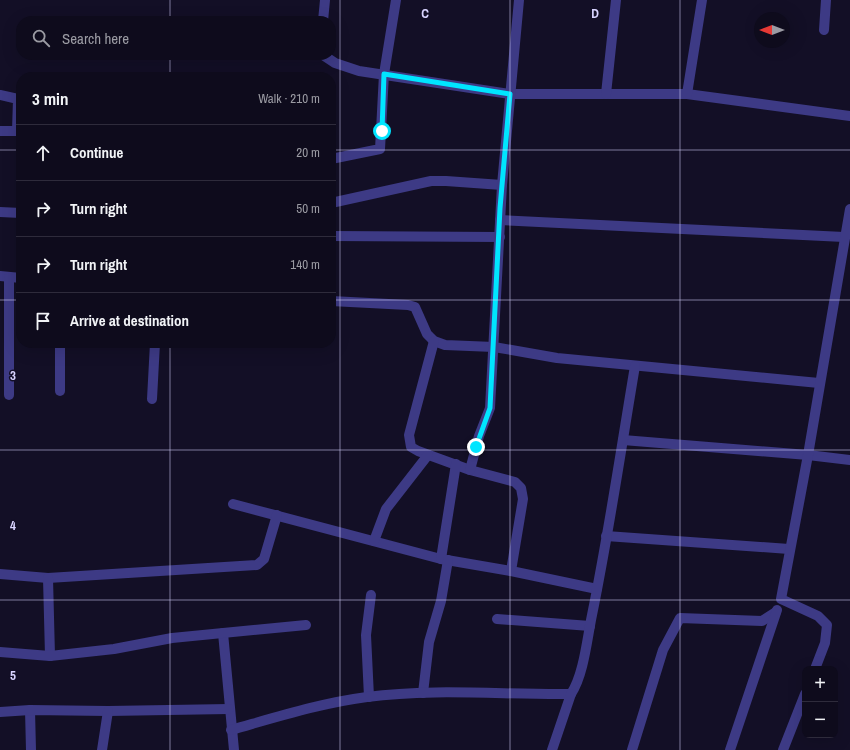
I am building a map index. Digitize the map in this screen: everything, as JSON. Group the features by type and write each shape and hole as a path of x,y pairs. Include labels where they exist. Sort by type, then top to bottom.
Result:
{"street":[{"path":"323,16 325,0"},
{"path":"336,158 380,149 384,74 396,0"},
{"path":"470,470 479,436 490,408 502,185 519,0"},
{"path":"606,94 616,0"},
{"path":"687,94 702,0"},
{"path":"824,30 826,0"},
{"path":"330,60 359,71 510,94 687,94 850,116"},
{"path":"0,95 16,99"},
{"path":"0,131 16,131"},
{"path":"336,202 430,181 502,185"},
{"path":"730,750 781,600 789,549 808,454 850,209"},
{"path":"0,212 16,212"},
{"path":"500,220 844,237"},
{"path":"336,236 500,237"},
{"path":"9,395 4,345 4,277 16,278"},
{"path":"336,302 408,305 415,307 428,334 434,341 444,345 494,347 557,358 819,383"},
{"path":"434,341 409,435 411,447 428,455 470,470 515,482 521,488 523,499 511,570"},
{"path":"60,348 60,391"},
{"path":"152,399 155,348"},
{"path":"552,750 571,694 576,687 590,626 635,366"},
{"path":"623,440 808,454 850,460"},
{"path":"374,541 386,509 428,455"},
{"path":"422,693 429,642 441,602 444,560 456,464"},
{"path":"233,504 444,560 511,570 597,589"},
{"path":"0,574 48,578 257,565 264,559 277,515"},
{"path":"606,536 789,549"},
{"path":"48,578 50,656"},
{"path":"369,697 366,635 371,595"},
{"path":"781,600 818,616 827,625 825,643 816,666"},
{"path":"632,750 663,650 680,618 762,620 776,612"},
{"path":"497,618 590,626"},
{"path":"0,652 50,656 114,649 172,638 306,625"},
{"path":"223,633 234,750"},
{"path":"231,730 324,704 369,697 422,693 571,694"},
{"path":"783,750 802,702"},
{"path":"0,712 30,710 108,711 230,709"},
{"path":"30,710 30,750"},
{"path":"102,750 108,711"}],"route":[{"path":"382,131 384,74 510,94 500,208 500,237 490,408 476,447"}]}
